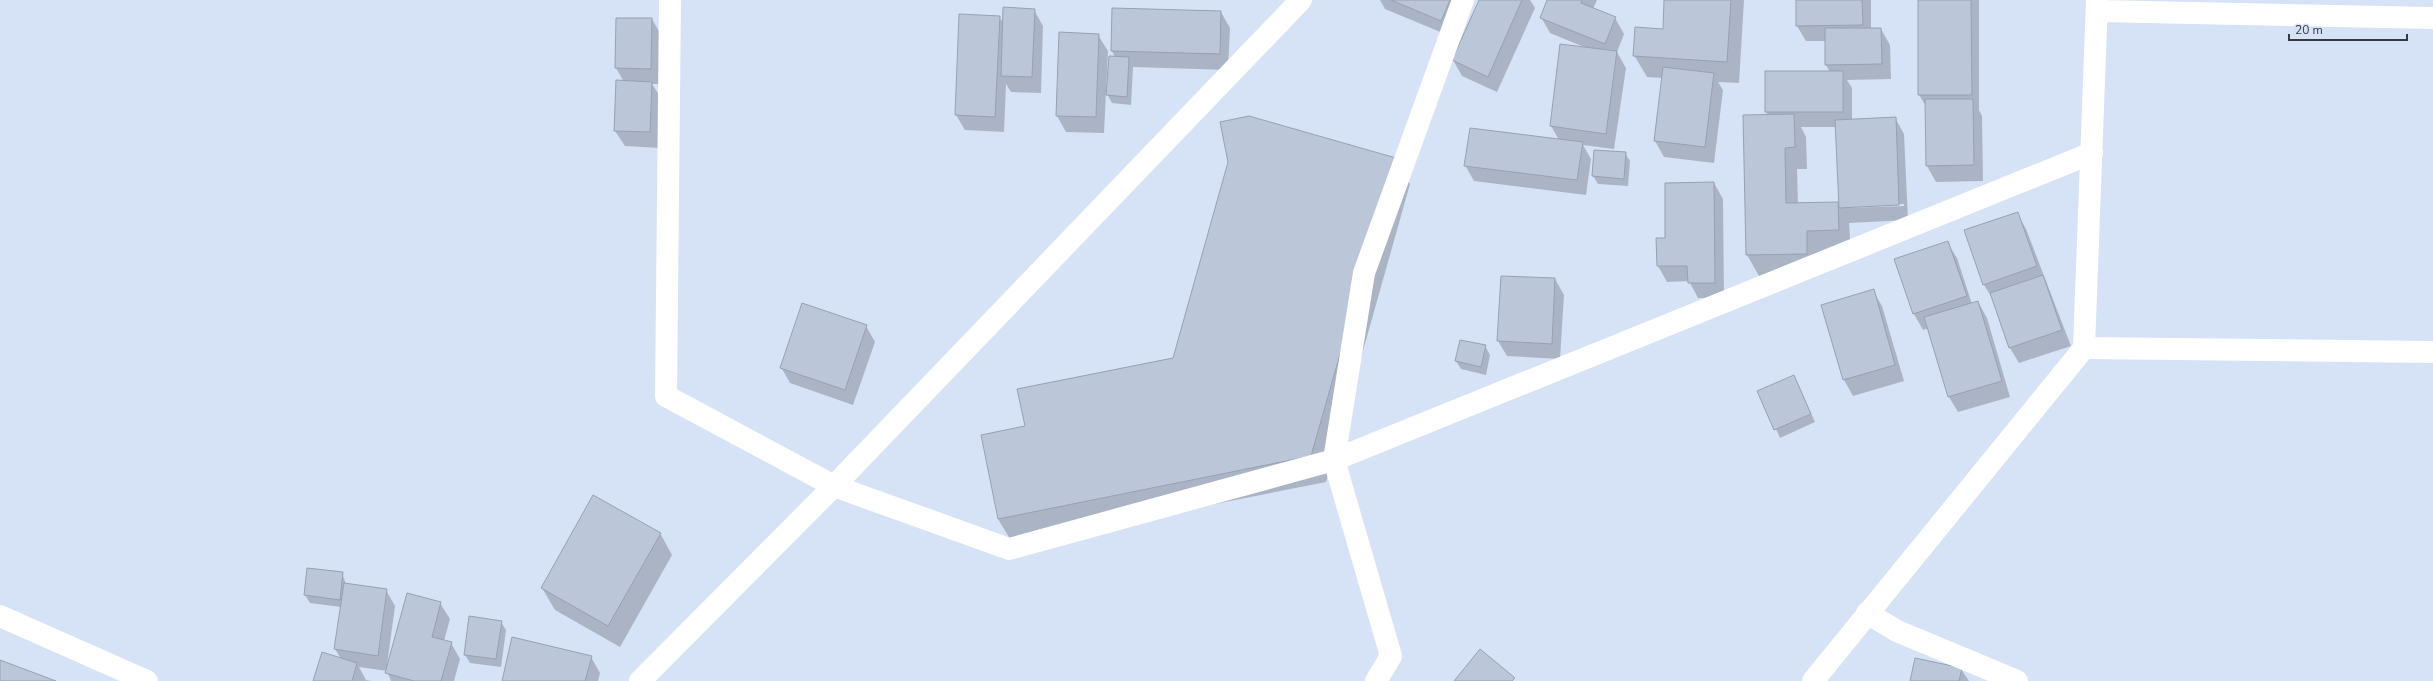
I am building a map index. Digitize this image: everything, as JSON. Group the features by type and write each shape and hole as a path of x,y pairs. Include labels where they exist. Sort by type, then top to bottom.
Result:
{"street":[{"path":"670,0 666,396 834,486 1010,549 1334,460 2092,154"},
{"path":"647,679 1301,0"},
{"path":"1376,681 1391,656 1334,460 1364,273 1464,0"},
{"path":"1813,681 2084,348 2097,5 2433,18"},
{"path":"2084,348 2433,352"},
{"path":"1867,613 1897,630 2017,681"},
{"path":"0,616 147,681"}],"building":[{"path":"1391,0 1450,0 1441,21"},
{"path":"1479,0 1522,0 1488,77 1452,60"},
{"path":"1547,0 1582,0 1581,3 1616,17 1605,44 1540,18"},
{"path":"1664,0 1731,0 1727,62 1633,56 1635,27 1663,29"},
{"path":"1796,0 1862,0 1863,25 1796,26"},
{"path":"1918,0 1971,0 1972,95 1918,95"},
{"path":"1003,7 1035,9 1032,77 1001,76"},
{"path":"1112,8 1221,11 1220,54 1111,51"},
{"path":"959,14 1000,16 995,117 955,115"},
{"path":"616,18 652,18 651,69 615,68"},
{"path":"1825,28 1881,28 1882,64 1825,65"},
{"path":"1059,32 1099,34 1096,117 1056,116"},
{"path":"1560,44 1617,51 1606,134 1550,126"},
{"path":"1109,56 1129,57 1127,97 1106,95"},
{"path":"1663,67 1714,73 1705,147 1654,141"},
{"path":"1765,71 1843,71 1843,112 1765,112"},
{"path":"616,80 652,82 650,132 614,131"},
{"path":"1925,99 1973,99 1974,165 1926,166"},
{"path":"1794,114 1795,147 1785,148 1786,203 1838,202 1839,230 1807,231 1807,254 1746,255 1743,115"},
{"path":"1249,116 1396,158 1311,456 998,519 981,435 1025,426 1017,389 1173,358 1228,162 1220,122"},
{"path":"1896,117 1899,205 1839,208 1835,120"},
{"path":"1470,128 1583,142 1577,180 1464,166"},
{"path":"1594,150 1626,152 1624,179 1592,176"},
{"path":"1714,182 1715,283 1688,283 1687,266 1657,266 1656,238 1665,238 1665,183"},
{"path":"2018,212 2037,266 1983,285 1964,230"},
{"path":"1948,241 1967,296 1913,314 1894,259"},
{"path":"2043,275 2062,330 2009,348 1990,293"},
{"path":"1501,276 1555,278 1552,344 1497,341"},
{"path":"1874,289 1895,365 1843,380 1821,305"},
{"path":"1978,301 2002,381 1948,397 1924,317"},
{"path":"802,303 867,325 845,390 780,368"},
{"path":"1460,340 1486,345 1481,367 1455,361"},
{"path":"1794,375 1811,414 1774,430 1757,391"},
{"path":"593,495 661,533 608,626 541,588"},
{"path":"307,568 343,572 340,600 304,595"},
{"path":"344,583 387,589 378,656 334,649"},
{"path":"407,593 441,602 432,637 452,642 441,681 414,681 385,673"},
{"path":"469,616 502,621 496,659 464,655"},
{"path":"512,637 592,656 585,681 502,681"},
{"path":"1480,649 1515,678 1512,681 1454,681"},
{"path":"322,652 357,663 352,681 313,681"},
{"path":"1915,658 1962,668 1959,681 1910,681"},
{"path":"0,660 56,681 0,681"}]}
